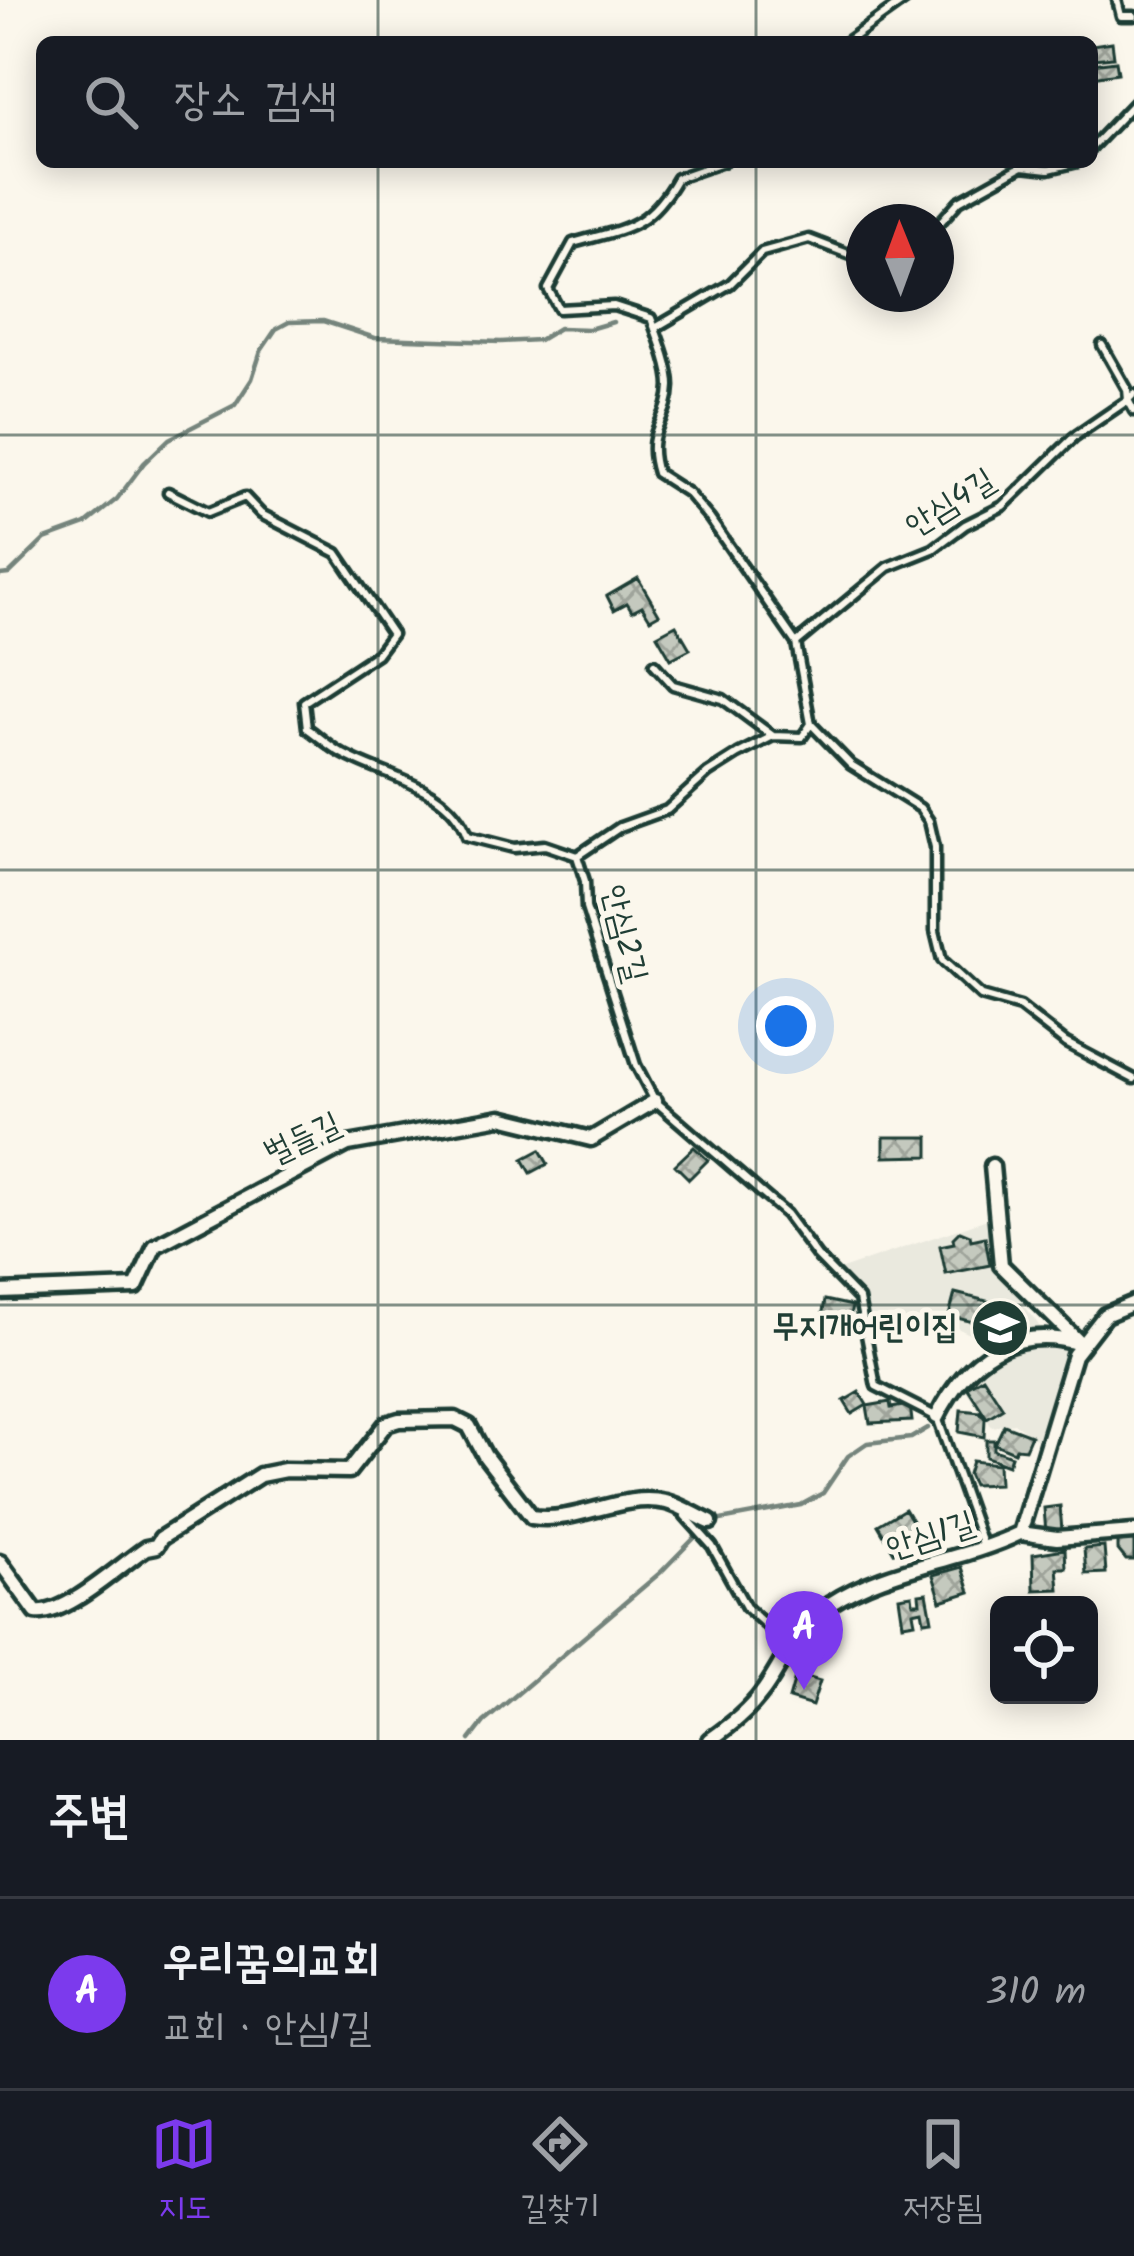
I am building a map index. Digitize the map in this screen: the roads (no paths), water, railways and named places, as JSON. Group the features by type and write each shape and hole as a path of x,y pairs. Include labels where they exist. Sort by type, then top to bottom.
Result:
{"street":[{"name":"벌들길","path":"0,1292 136,1287 154,1246 348,1144 501,1117 591,1139 655,1101"},
{"path":"992,1166 1001,1265 1082,1345"},
{"name":"안심1길","path":"1020,1533 1033,1502 1058,1400 1082,1345 1105,1316 1134,1304"},
{"path":"938,1417 952,1387 1010,1342 1054,1336 1082,1345"},
{"path":"0,1562 36,1612 48,1614 77,1599 146,1548 156,1546 245,1481 285,1470 349,1471 373,1437 386,1424 399,1420 455,1419 469,1426 484,1456 532,1517 550,1520 635,1500 670,1502 710,1522"},
{"name":"안심1길","path":"710,1740 739,1719 765,1688 788,1645 829,1605 858,1589 984,1551 1020,1533 1057,1538 1134,1532"}],"lane":[{"path":"854,36 905,0"},
{"path":"1117,0 1121,16 1134,16"},
{"path":"1098,141 1134,103"},
{"path":"706,168 677,178 659,210 632,225 572,243 548,289 559,308 614,306 651,319 670,386 650,452 657,473 688,493 710,519 796,643 811,724 851,765 920,808 928,821 935,848 935,931 942,960 981,996 1021,1006 1066,1043 1134,1079"},
{"path":"954,207 1018,168"},
{"path":"655,328 730,284 762,252 809,239 846,253"},
{"path":"1102,345 1134,411"},
{"name":"안심4길","path":"796,643 888,567 933,548 1004,506 1074,437 1131,397"},
{"name":"안심2길","path":"168,491 208,512 245,497 261,514 337,553 392,634 377,654 304,702 307,728 340,752 410,781 460,816 467,836 514,848 545,845 577,856 585,881 586,908 636,1065 655,1101 786,1214 817,1256 859,1299 877,1386 938,1417"},
{"path":"654,664 673,685 723,699 773,736"},
{"path":"577,856 620,827 667,810 708,772 773,736 802,737 811,724"},
{"path":"938,1417 984,1551"},
{"path":"685,1516 712,1546 746,1607 788,1645"}],"waterway":[{"path":"0,575 9,574 45,539 86,524 117,499 169,439 235,405 252,379 261,351 276,329 289,322 323,321 375,338 501,342 539,340 559,328 589,329 613,322"},
{"path":"470,1740 484,1722 661,1572 710,1522 801,1505 823,1493 848,1456 867,1443 911,1438 928,1428"}],"place":[{"name":"무지개어린이집","path":"1000,1328"},
{"name":"우리꿈의교회","path":"804,1690"}]}
